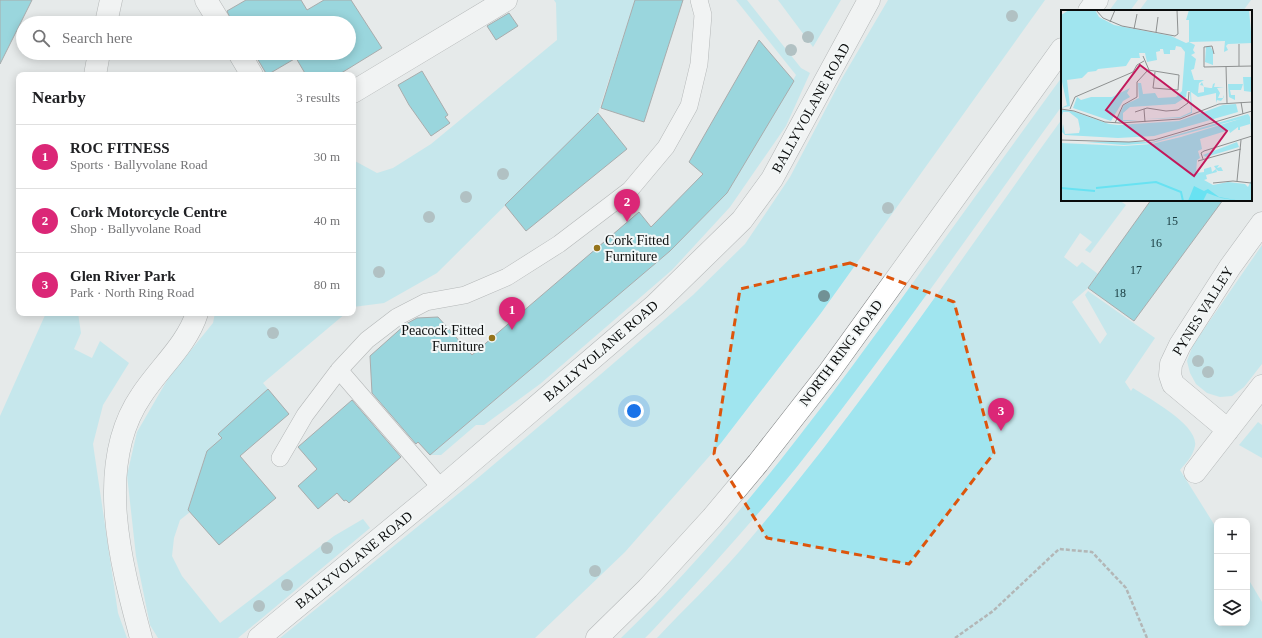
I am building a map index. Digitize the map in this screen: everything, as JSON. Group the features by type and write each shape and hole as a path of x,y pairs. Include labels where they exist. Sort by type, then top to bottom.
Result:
{"street":[{"path":"108,16 111,0"},
{"path":"206,0 216,16"},
{"path":"356,90 506,0"},
{"name":"BALLYVOLANE ROAD","path":"259,638 441,488 656,305 742,220 772,179 870,0"},
{"path":"1090,10 1097,0"},
{"name":"NORTH RING ROAD","path":"597,638 664,570 712,518 758,463 838,359 1061,50"},
{"path":"96,72 98,60"},
{"path":"242,60 250,72"},
{"name":"PYNES VALLEY","path":"1228,430 1173,384 1170,375 1171,364 1180,345 1230,267 1262,223"},
{"path":"141,638 127,586 117,523 115,479 119,443 140,396 192,329 196,316"},
{"path":"1195,472 1262,386"}],"lane":[{"path":"280,458 305,415 339,370 367,340 397,317 426,302 465,295 507,277 559,244 630,190 666,147 689,106 700,64 703,15 699,0"},
{"path":"339,370 441,488"}],"path":[{"path":"955,638 993,611 1059,549 1092,552 1126,588 1147,638"}],"highlighted area":[{"path":"850,263 954,302 994,453 909,564 767,538 714,454 740,289"}],"shaded area":[{"path":"554,0 635,0 598,113 437,273 384,303 356,307 356,162 377,173 393,168 431,144 557,40 556,3"},
{"path":"736,0 747,0 801,68 810,73 786,126 730,207 672,270 540,384 484,425 476,425 441,455 430,455 670,251 727,193 796,75"},
{"path":"778,0 841,0 813,47"},
{"path":"888,0 1045,0 821,313 721,443 625,552 535,638 280,638 479,477 601,374 693,295 745,244 790,177 841,80"},
{"path":"1117,0 1138,0 1131,10 1110,10"},
{"path":"1147,0 1251,0 1244,10 1140,10"},
{"path":"1061,78 1061,107 898,334 831,424 761,510 645,638 621,638 698,559 734,517 803,431 870,343"},
{"path":"1061,120 1061,201 1120,201 1126,205 1090,253 1085,250 1092,242 1080,233 1064,257 1077,267 1082,262 1098,274 1088,288 1072,302 1100,344 1107,334 1085,295 1088,291 1155,338 1125,382 1131,391 1133,388 1160,405 1181,421 1189,429 1194,438 1195,446 1193,453 1180,470 1214,524 1214,626 1250,626 1250,582 1262,602 1262,638 657,638 739,552 824,447 865,393"},
{"path":"1262,245 1262,364 1244,387 1232,396 1220,397 1207,393 1196,384 1190,373 1187,361 1193,345"},
{"path":"45,316 78,316 81,333 74,349 92,358 100,341 129,363 103,405 93,444 118,613 127,638 0,638 0,416"},
{"path":"214,316 342,316 263,383 268,389 219,434 222,438 207,451 188,509 190,512 180,520 174,538 172,556 182,576 220,623 334,536 363,519 370,528 238,638 158,638 150,625 136,556 127,475 137,432 169,377 213,323"},
{"path":"1258,422 1262,425 1262,458 1239,445"}],"building":[{"path":"0,0 32,0 24,16 16,16 16,32 0,64"},
{"path":"246,0 301,0 307,10 324,0 351,0 382,48 343,72 304,72 297,60 356,60 356,16 229,16 227,11"},
{"path":"635,0 683,0 644,122 601,108"},
{"path":"509,13 518,26 496,40 487,26"},
{"path":"759,40 794,81 727,193 670,251 430,455 418,442 416,444 372,393 370,356 406,324 417,318 438,317 472,355 639,212 651,227 703,174 689,162"},
{"path":"258,60 293,60 272,72 265,72"},
{"path":"422,71 448,115 445,117 450,123 431,136 409,105 398,85"},
{"path":"598,113 627,149 526,231 505,205"},
{"path":"1150,201 1222,201 1134,321 1088,288"},
{"path":"268,389 289,414 240,456 276,498 219,545 188,510 207,451 222,438 218,434"},
{"path":"352,400 401,457 349,503 346,500 344,501 337,493 318,509 298,486 317,469 298,447"}],"place":[{"name":"Cork Motorcycle Centre","path":"627,222"},
{"name":"Cork Fitted Furniture","path":"597,248"},
{"name":"ROC FITNESS","path":"512,330"},
{"name":"Peacock Fitted Furniture","path":"492,338"},
{"name":"Glen River Park","path":"1001,431"}]}
